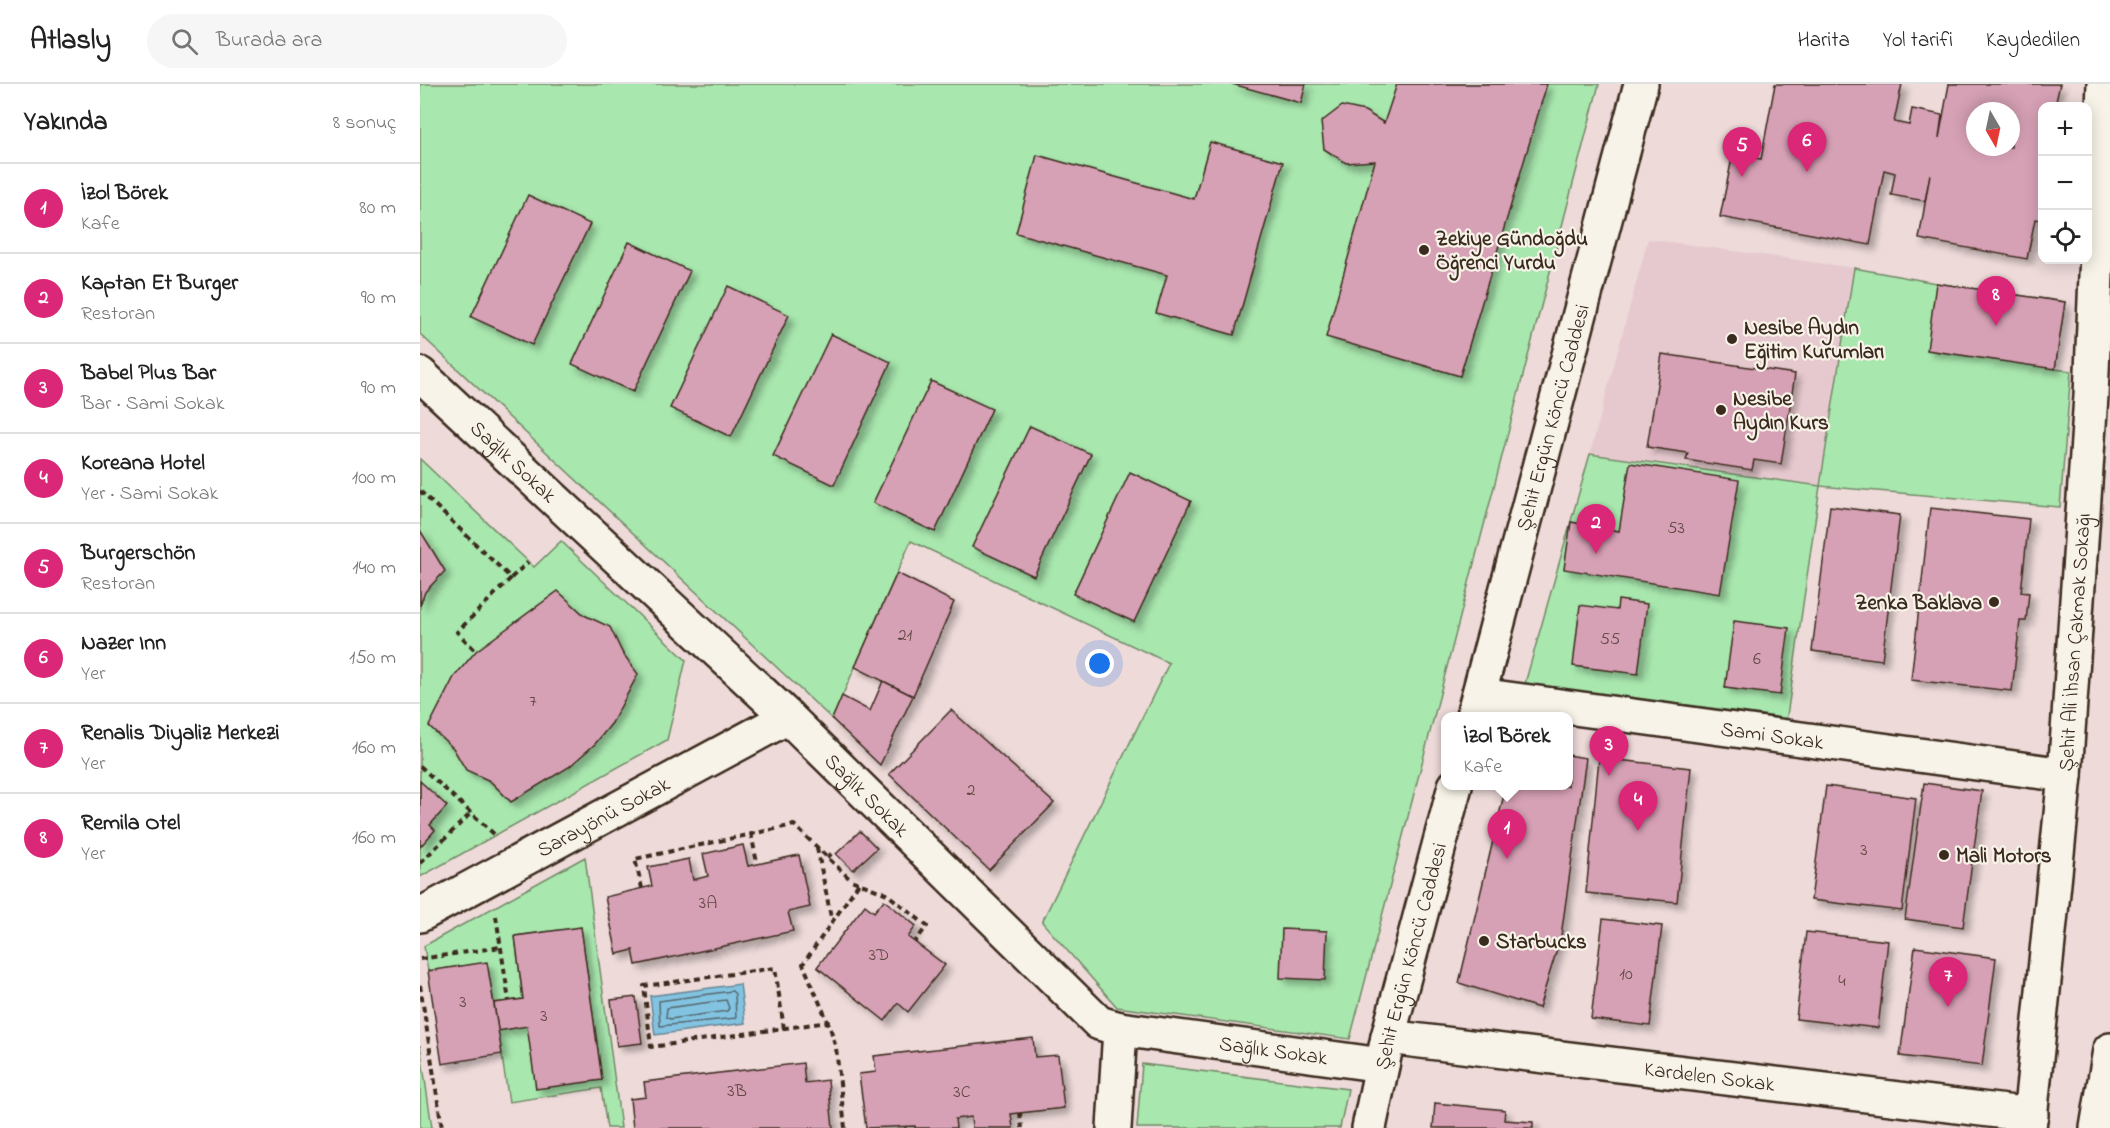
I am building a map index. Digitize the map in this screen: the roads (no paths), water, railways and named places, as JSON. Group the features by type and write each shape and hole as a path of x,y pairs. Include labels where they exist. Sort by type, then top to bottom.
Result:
{"main road":[{"name":"Şehit Ergün Köncü Caddesi","path":"1476,706 1641,84"},
{"name":"Şehit Ali İhsan Çakmak Sokağı","path":"2030,1121 2065,775 2091,396 2104,84"},
{"name":"Sağlık Sokak","path":"420,374 788,717 1099,1023 1120,1029 1385,1051"},
{"name":"Sami Sokak","path":"1476,706 1527,712"},
{"name":"Sarayönü Sokak","path":"420,915 788,717"},
{"name":"Sami Sokak","path":"1573,717 2065,775"},
{"name":"Şehit Ergün Köncü Caddesi","path":"1369,1128 1385,1051 1454,790"},
{"path":"1113,1128 1120,1029"},
{"path":"2097,1128 2110,1050"},
{"name":"Kardelen Sokak","path":"1385,1051 2030,1121"}],"water":[{"path":"740,984 745,1023 655,1035 650,996"}],"place":[{"name":"Nazer Inn","path":"1807,172"},
{"name":"Burgerschön","path":"1742,177"},
{"name":"Zekiye Gündoğdu Öğrenci Yurdu","path":"1424,250"},
{"name":"Remila Otel","path":"1996,326"},
{"name":"Nesibe Aydın Eğitim Kurumları","path":"1732,339"},
{"name":"Nesibe Aydın Kurs","path":"1721,410"},
{"name":"Kaptan Et Burger","path":"1596,554"},
{"name":"Zenka Baklava","path":"1994,602"},
{"name":"Babel Plus Bar","path":"1609,776"},
{"name":"Koreana Hotel","path":"1638,831"},
{"name":"Mali Motors","path":"1944,855"},
{"name":"İzol Börek","path":"1507,859"},
{"name":"Starbucks","path":"1484,941"},
{"name":"Renalis Diyaliz Merkezi","path":"1948,1007"}]}
